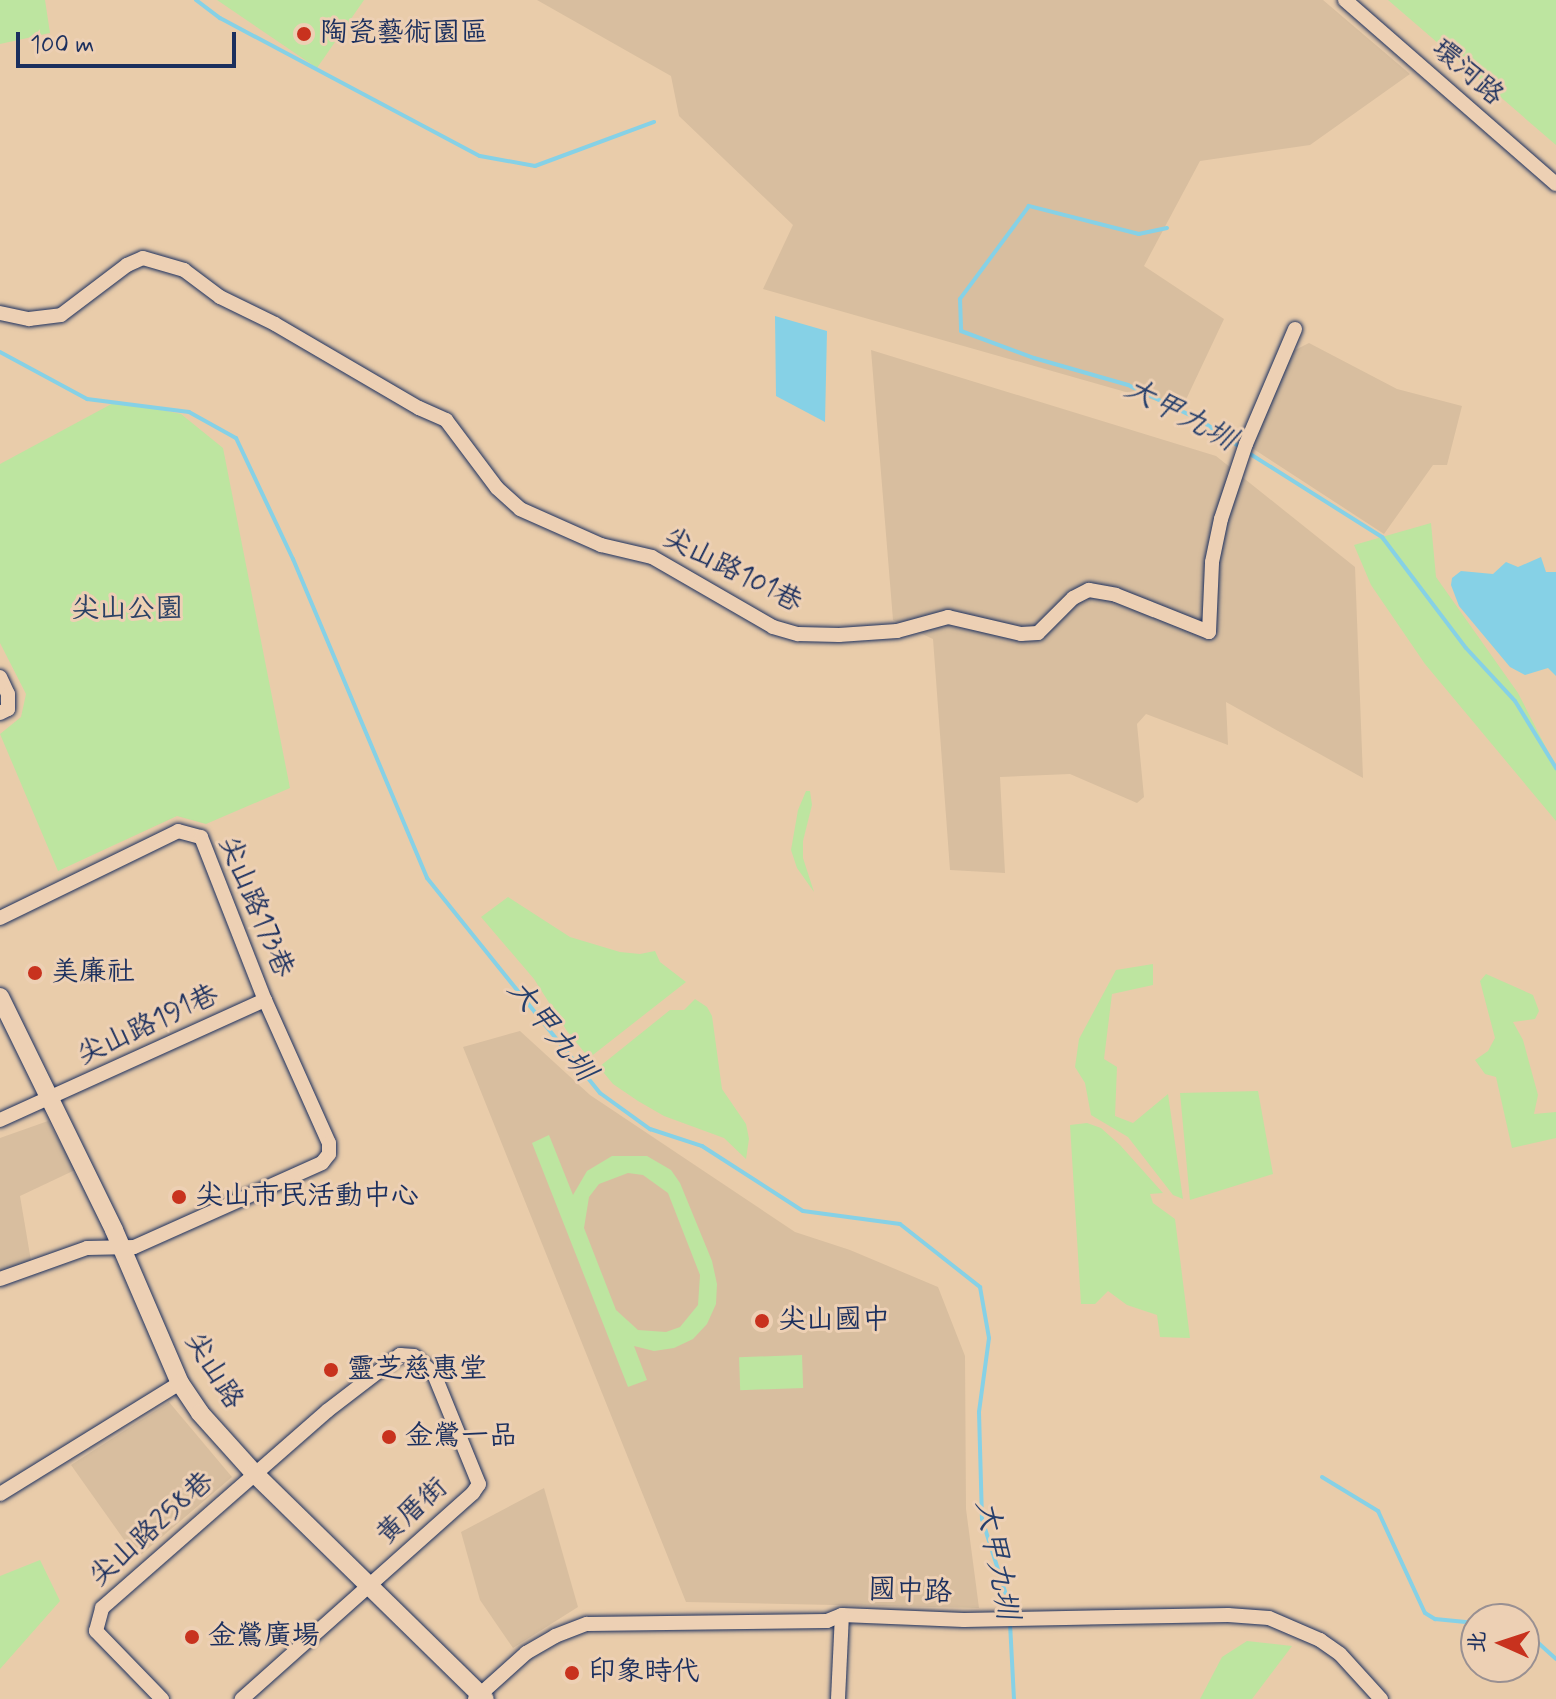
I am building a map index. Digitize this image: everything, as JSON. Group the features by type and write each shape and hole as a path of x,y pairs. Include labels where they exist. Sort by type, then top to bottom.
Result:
{"street":[{"name":"環河路","path":"1345,0 1556,184"},
{"name":"尖山路101巷","path":"0,313 29,319 61,315 127,265 143,258 184,270 220,297 275,324 419,408 446,420 497,488 520,509 601,545 652,557 773,627 798,634 897,631 948,617 1021,634 1038,633 1073,598 1089,590 1116,595 1209,632 1212,562 1221,519 1244,449 1295,329"},
{"path":"0,677 8,694 8,709 0,713"},
{"name":"尖山路173巷","path":"0,918 178,831 201,837 265,1000 329,1143 329,1154 322,1163 263,1192 134,1247 120,1245"},
{"name":"尖山路","path":"0,997 52,1099 180,1383 200,1413 254,1473 480,1697"},
{"name":"尖山路191巷","path":"0,1120 265,1000"},
{"path":"0,1279 87,1248 120,1245"},
{"name":"黃厝街","path":"254,1473 400,1355 414,1356 425,1363 434,1374 479,1484 473,1493 369,1586"},
{"path":"0,1494 180,1383"},
{"name":"尖山路258巷","path":"162,1699 96,1631 102,1608 254,1473"},
{"path":"242,1699 369,1586"},
{"path":"838,1699 842,1615"},
{"name":"國中路","path":"480,1697 526,1653 555,1636 587,1624 827,1621 842,1615 1009,1619 1269,1618 1320,1640 1340,1654 1381,1699"}],"shaded area":[{"path":"537,0 1323,0 1410,74 1310,145 1200,161 1144,266 1224,319 1182,408 763,289 793,225 679,116 671,76"},
{"path":"1309,343 1397,389 1462,406 1447,465 1433,465 1384,534 1252,448 1293,351"},
{"path":"871,350 1216,456 1355,567 1363,778 1226,702 1228,745 1146,714 1137,724 1144,797 1137,803 1070,774 1000,777 1005,873 950,870 933,639 893,620"},
{"name":"尖山國中","path":"520,1031 590,1095 795,1232 850,1250 938,1287 965,1356 966,1509 979,1608 686,1602 463,1047"},
{"path":"48,1121 75,1170 20,1196 31,1261 0,1273 0,1138"},
{"path":"169,1402 232,1477 137,1558 71,1465"},
{"path":"544,1488 578,1607 513,1648 480,1600 461,1532"}],"green space":[{"path":"0,0 45,0 50,33 0,44"},
{"name":"陶瓷藝術園區","path":"217,0 364,0 317,68"},
{"path":"1388,0 1556,0 1556,145"},
{"name":"尖山公園","path":"117,401 181,414 223,448 290,788 206,824 177,816 58,871 0,734 21,717 26,694 0,643 0,464"},
{"path":"1431,523 1436,577 1518,693 1556,767 1556,821 1425,664 1371,585 1354,545"},
{"path":"806,791 810,791 812,805 803,841 803,858 814,892 797,868 791,850 798,810"},
{"path":"508,897 570,937 620,952 640,954 655,951 660,962 686,982 589,1058 567,1031 534,979 481,917"},
{"path":"1153,964 1153,985 1112,994 1104,1059 1117,1067 1115,1116 1133,1123 1168,1094 1183,1199 1173,1195 1128,1137 1091,1115 1085,1083 1075,1067 1079,1039 1116,970"},
{"path":"1486,974 1533,995 1539,1011 1535,1019 1513,1022 1523,1040 1538,1095 1534,1114 1556,1112 1556,1138 1512,1148 1496,1077 1485,1074 1475,1060 1488,1051 1495,1038 1480,981"},
{"path":"695,999 707,1007 712,1016 722,1089 746,1124 749,1139 746,1159 724,1138 664,1116 638,1101 613,1084 599,1067 670,1010 684,1010"},
{"path":"1258,1091 1273,1174 1190,1200 1180,1093"},
{"path":"1087,1123 1101,1128 1120,1145 1163,1193 1150,1194 1153,1203 1175,1219 1190,1338 1160,1337 1157,1315 1127,1305 1108,1291 1095,1304 1081,1304 1070,1125"},
{"path":"549,1135 573,1195 587,1171 612,1156 647,1156 671,1170 680,1183 712,1261 717,1284 716,1304 707,1324 693,1339 674,1348 654,1351 634,1346 647,1380 628,1387 532,1143","holes":["628,1173 643,1175 668,1193 700,1275 698,1305 680,1327 666,1332 638,1330 616,1310 584,1228 589,1197 599,1184"]},
{"path":"802,1355 803,1388 740,1390 739,1357"},
{"path":"40,1560 60,1601 0,1669 0,1576"},
{"path":"1247,1641 1292,1646 1252,1699 1200,1699 1222,1657"}],"water":[{"path":"775,316 827,331 825,422 776,396"},
{"path":"1541,557 1546,572 1556,572 1556,676 1548,668 1525,675 1510,667 1459,606 1451,585 1452,578 1461,571 1493,574 1506,562 1518,567"}],"waterway":[{"path":"196,0 220,18 480,156 535,166 654,122"},
{"name":"大甲九圳","path":"1167,228 1139,234 1029,206 960,299 961,331 1034,358 1128,385 1200,420 1240,447"},
{"name":"大甲九圳","path":"0,352 87,399 189,412 236,438 293,559 427,878 600,1093 650,1129 702,1146 803,1211 900,1224 980,1287 989,1338 979,1412 982,1519 1009,1604 1014,1699"},
{"name":"大甲九圳","path":"1247,452 1382,537 1466,648 1515,701 1556,768"},
{"path":"1322,1477 1378,1511 1425,1613 1435,1619 1460,1621"},
{"path":"1540,1644 1556,1659"}],"place":[{"name":"陶瓷藝術園區","path":"304,34"},
{"name":"美廉社","path":"35,973"},
{"name":"尖山市民活動中心","path":"179,1197"},
{"name":"尖山國中","path":"762,1321"},
{"name":"靈芝慈惠堂","path":"331,1370"},
{"name":"金鶯一品","path":"389,1437"},
{"name":"金鶯廣場","path":"192,1637"},
{"name":"印象時代","path":"572,1673"}]}
